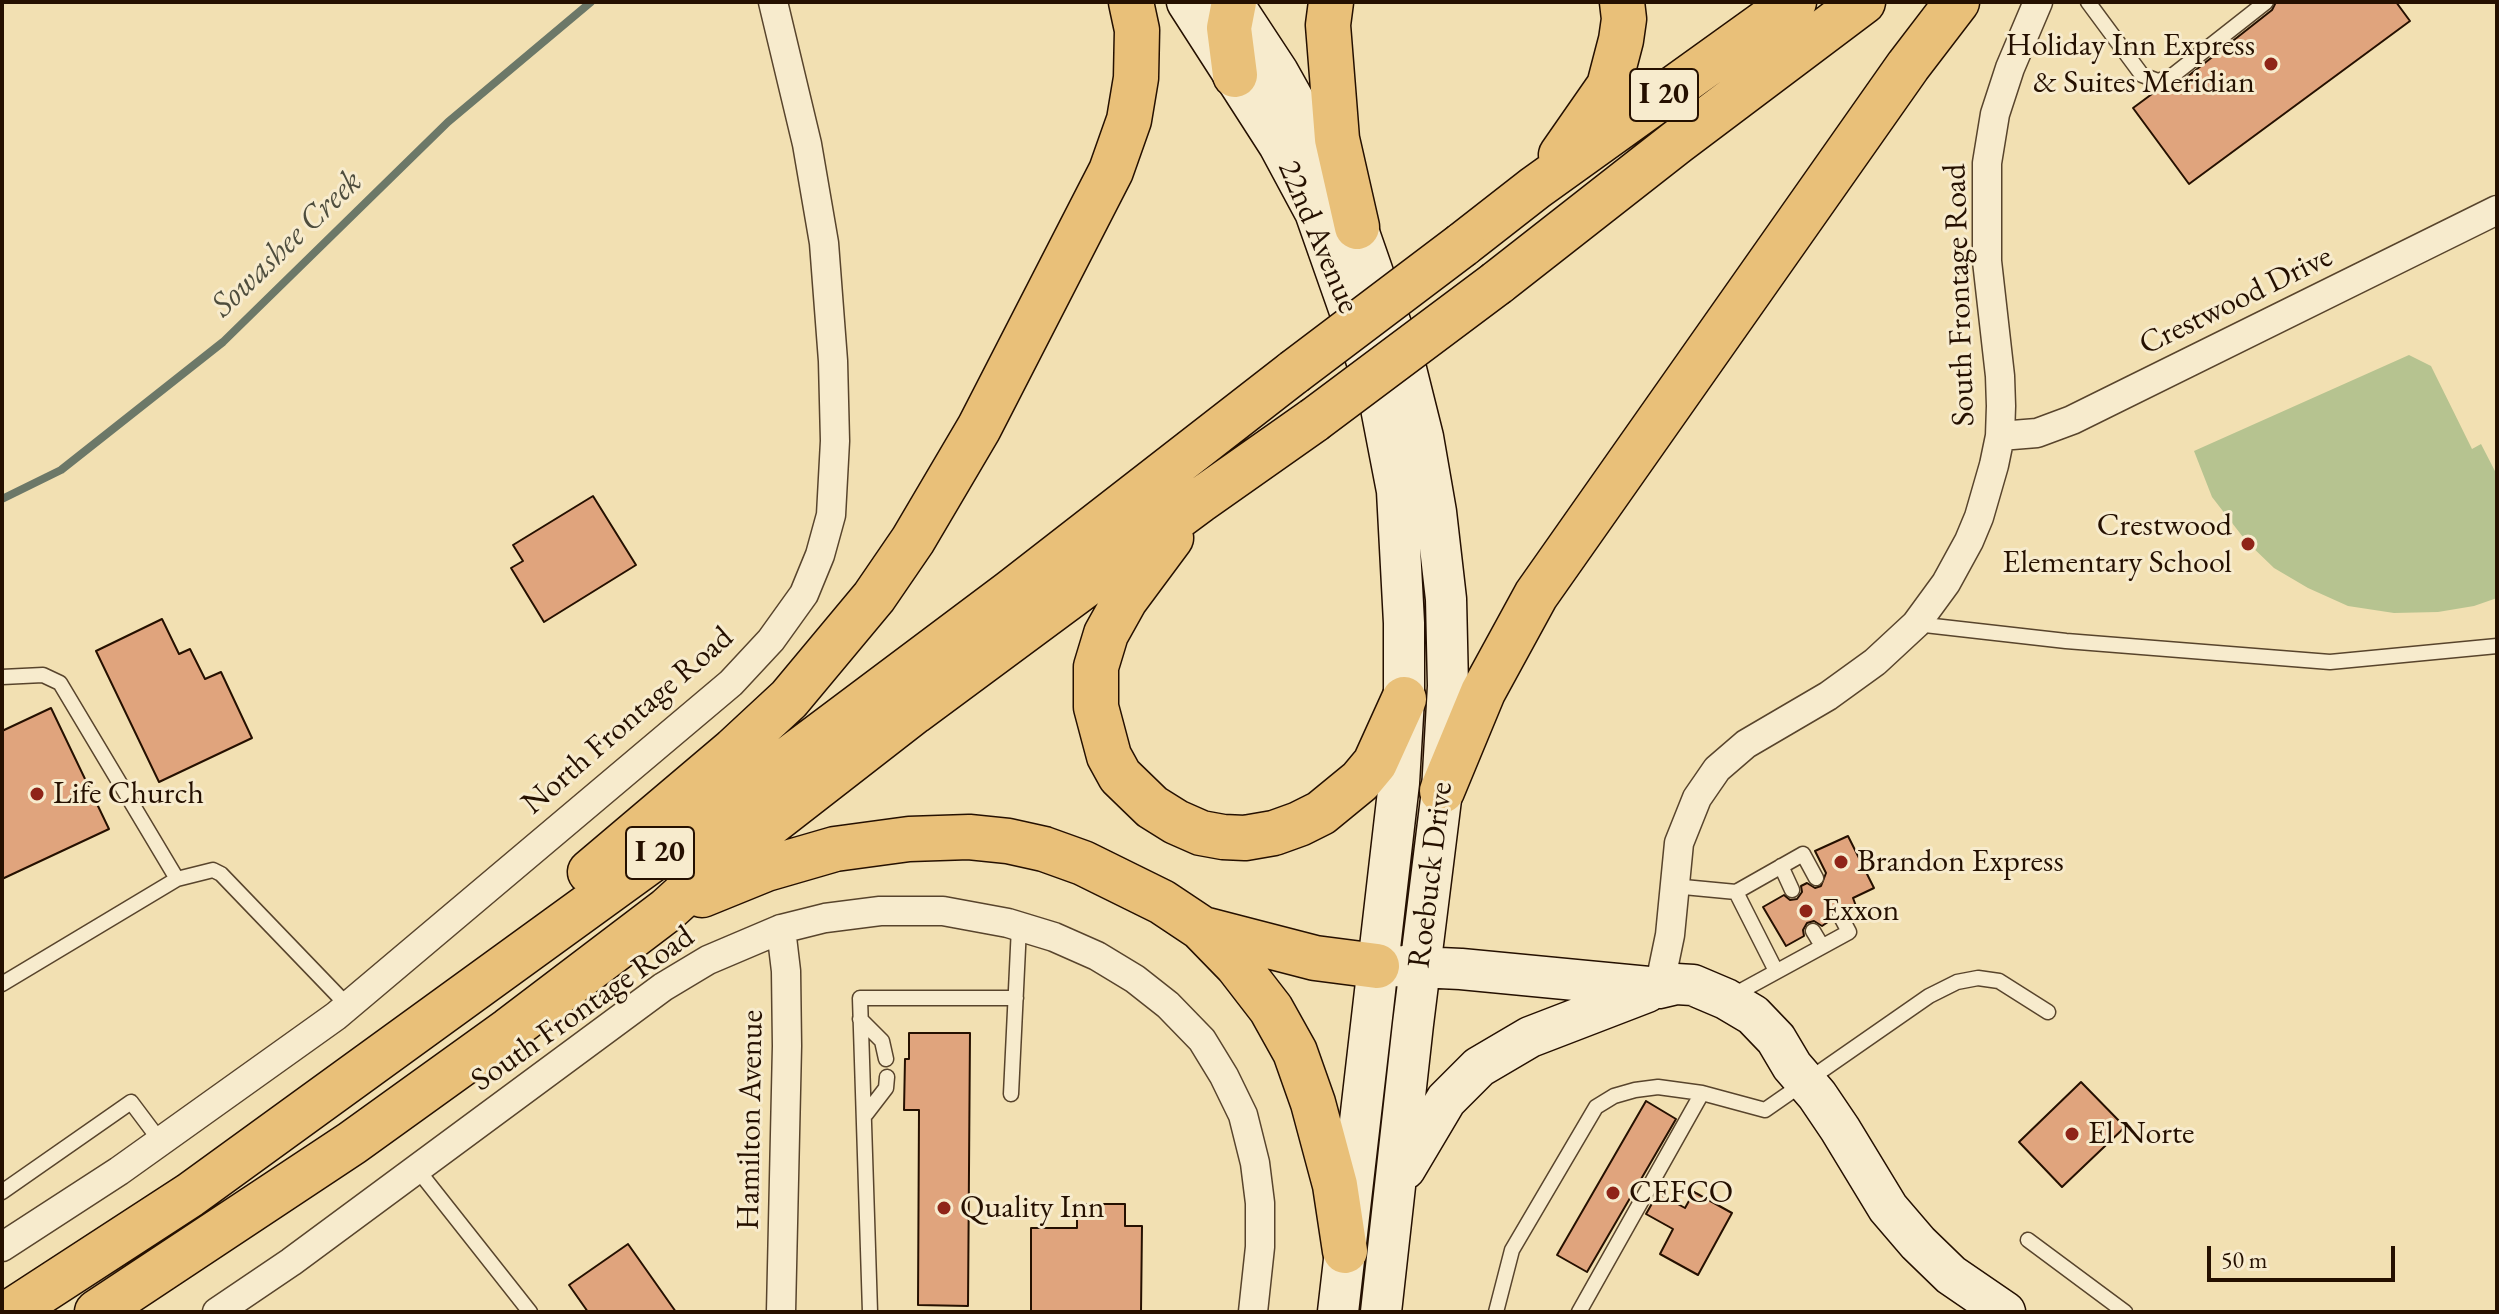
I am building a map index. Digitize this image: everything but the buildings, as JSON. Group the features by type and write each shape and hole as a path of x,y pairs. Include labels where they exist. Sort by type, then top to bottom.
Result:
{"highway":[{"path":"430,1021 568,890 724,759 789,699 874,597 913,540 979,428 1111,171 1129,120 1136,78 1137,30 1131,2"},
{"path":"1233,2 1229,28 1235,75"},
{"path":"1331,2 1328,25 1337,139 1357,227"},
{"path":"1535,188 1575,137 1609,86 1621,40 1624,19 1622,2"},
{"name":"I 20","path":"10,1312 190,1195 715,814 1535,188 1794,2"},
{"name":"I 20","path":"97,1312 352,1143 509,1030 667,910 712,869 914,712 1314,420 1863,2"},
{"path":"1442,791 1483,692 1536,595 1908,66 1957,2"},
{"path":"1199,501 1125,600 1099,650 1094,687 1103,737 1120,776 1133,791 1176,822 1201,833 1245,838 1274,833 1321,813 1360,781 1375,763 1404,699"},
{"path":"667,910 766,869 835,849 909,839 969,837 1008,841 1083,863 1162,902 1201,928 1237,965 1271,1009 1295,1052 1313,1103 1335,1185 1345,1251"},
{"path":"1201,928 1315,958 1377,966"}],"main road":[{"name":"22nd Avenue","path":"1187,2 1279,145 1315,212 1362,346 1406,441"},
{"name":"22nd Avenue","path":"1233,2 1278,72 1320,147 1357,227 1405,365 1406,441"},
{"name":"Roebuck Drive","path":"1381,1312 1442,791 1448,686 1446,599 1436,512 1406,441"},
{"name":"Roebuck Drive","path":"1338,1312 1399,783 1404,699 1397,491 1406,441"},
{"path":"1377,966 1659,988 1687,1013 1738,1035 1799,1074"},
{"path":"1396,1188 1432,1120 1446,1100 1479,1067 1530,1037 1659,988 1676,984 1693,985 1753,1015 1776,1039 1840,1129 1888,1208 1951,1275 2005,1312"}],"street":[{"name":"North Frontage Road","path":"2,1247 161,1142 348,1006 731,683 771,640 804,594 820,555 831,515 835,441 833,361 824,243 807,144 773,2"},
{"name":"South Frontage Road","path":"1659,988 1670,935 1679,843 1687,818 1717,769 1746,744 1828,696 1875,662 1916,624 1946,583 1969,541 1987,494 2000,436 2000,376 1986,249 1987,163 1995,114 2010,68 2038,2"},
{"name":"Crestwood Drive","path":"2000,436 2037,433 2072,420 2497,210"},
{"name":"South Frontage Road","path":"217,1312 291,1262 663,987 708,960 781,929 825,918 880,911 943,911 1054,937 1097,956 1135,979 1168,1005 1202,1040 1243,1115 1255,1163 1260,1203 1260,1247 1253,1312"},
{"name":"Hamilton Avenue","path":"781,929 786,971 787,1046 781,1312"}],"lane":[{"path":"2088,2 2142,75 2158,81 2172,76 2266,2"},
{"path":"1916,624 2066,641 2330,662 2497,646"},
{"path":"2,677 43,675 60,683 177,879"},
{"path":"1673,886 1736,892 1803,854 1816,878"},
{"path":"1781,866 1792,890"},
{"path":"2,984 177,879 213,870 221,874 348,1006"},
{"path":"1736,892 1776,971"},
{"path":"1726,999 1849,932 1840,915"},
{"path":"1011,1094 1019,927"},
{"path":"1813,931 1822,946"},
{"path":"1496,1312 1512,1250 1596,1107 1614,1096 1658,1087 1702,1093 1765,1110 1799,1074 1957,982 1978,978 1999,981 2048,1012"},
{"path":"870,1312 860,998 1016,998"},
{"path":"860,1019 882,1041 886,1059"},
{"path":"866,1114 886,1088 887,1077"},
{"path":"1579,1312 1702,1093"},
{"path":"2,1192 131,1102 161,1142"},
{"path":"417,1169 530,1312"},
{"path":"2028,1240 2125,1312"}],"green space":[{"path":"2409,355 2431,366 2472,449 2481,444 2497,475 2497,598 2474,606 2438,612 2394,613 2348,606 2308,588 2274,568 2246,541 2212,497 2194,451"}],"waterway":[{"name":"Sowashee Creek","path":"2,499 61,470 223,342 448,122 591,2"}],"place":[{"name":"Holiday Inn Express & Suites Meridian","path":"2271,64"},
{"name":"Crestwood Elementary School","path":"2248,544"},
{"name":"Life Church","path":"37,794"},
{"name":"Brandon Express","path":"1841,862"},
{"name":"Exxon","path":"1806,911"},
{"name":"El Norte","path":"2072,1134"},
{"name":"CEFCO","path":"1613,1193"},
{"name":"Quality Inn","path":"944,1208"}]}
